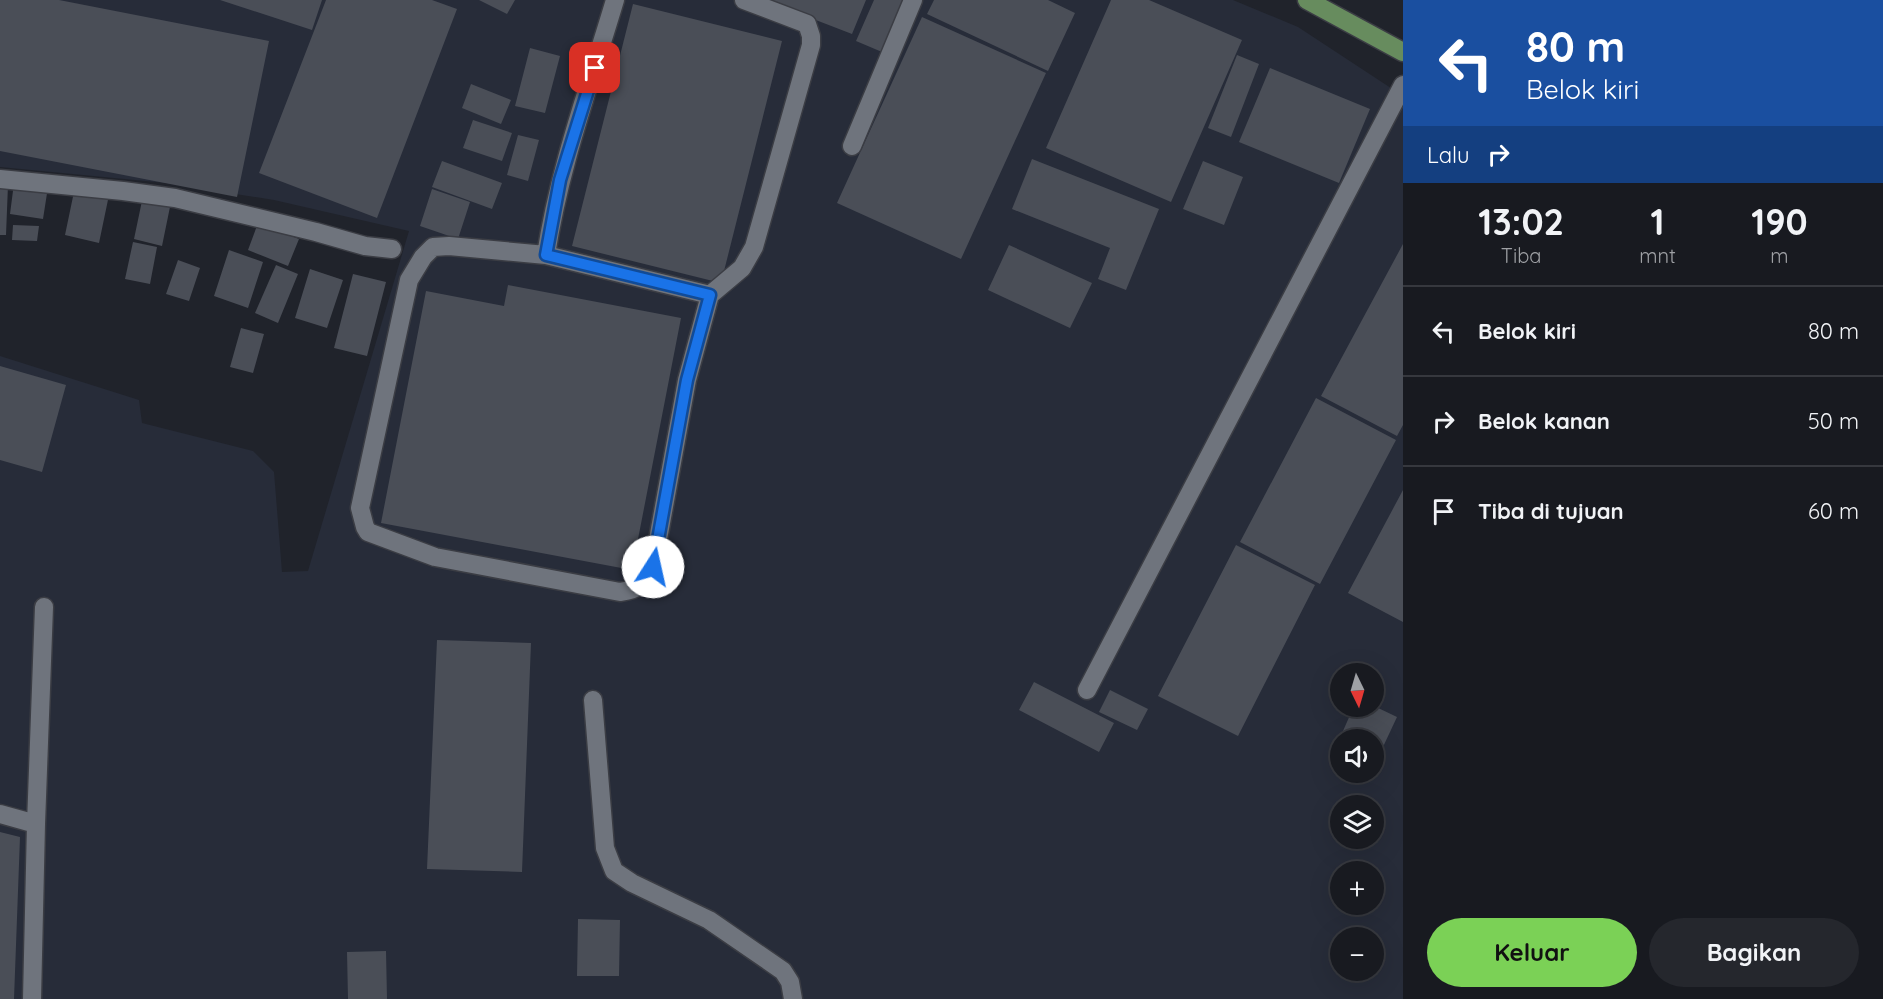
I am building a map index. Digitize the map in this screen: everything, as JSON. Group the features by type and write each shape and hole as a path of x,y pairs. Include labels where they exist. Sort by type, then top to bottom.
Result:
{"main road":[{"path":"1306,0 1403,52"}],"street":[{"path":"546,255 560,180 615,0"},
{"path":"710,295 546,255 449,246 433,247 423,257 409,280 360,508 368,532 435,557 620,592 641,586 653,567 687,380 710,295 742,268 754,247 811,45 807,24 744,0"},
{"path":"852,146 913,0"},
{"path":"1087,690 1403,85"},
{"path":"0,179 175,198 365,246 392,249"},
{"path":"32,999 44,607"},
{"path":"593,700 605,848 614,871 632,883 709,920 770,960 783,970 790,982 794,999"},
{"path":"0,814 36,824"}],"shaded area":[{"path":"0,0 1233,0 1298,27 1403,96 1403,999 0,999 0,356 139,400 142,423 253,451 274,472 282,572 308,571 409,231 274,200 166,183 0,167"}],"building":[{"path":"0,0 59,0 269,41 237,197 0,151"},
{"path":"220,0 322,0 312,30"},
{"path":"326,0 432,0 457,9 377,218 259,173"},
{"path":"479,0 515,0 507,14"},
{"path":"764,0 866,0 852,34"},
{"path":"874,0 904,0 882,52 856,41"},
{"path":"934,0 1048,0 1075,13 1048,71 927,14"},
{"path":"1111,0 1149,0 1242,40 1171,202 1046,148"},
{"path":"633,4 782,41 721,283 572,246"},
{"path":"922,17 1046,73 961,259 837,203"},
{"path":"530,48 560,56 545,113 515,106"},
{"path":"1237,55 1259,64 1231,137 1208,128"},
{"path":"1270,68 1370,109 1339,183 1239,142"},
{"path":"471,84 511,100 501,124 462,108"},
{"path":"473,120 512,133 502,161 463,148"},
{"path":"518,135 539,140 528,181 507,175"},
{"path":"1032,159 1159,209 1126,290 1098,279 1110,248 1012,209"},
{"path":"442,161 502,183 492,209 432,187"},
{"path":"1203,161 1243,177 1224,225 1183,209"},
{"path":"14,183 48,187 43,219 10,214"},
{"path":"0,185 8,185 6,235 0,235"},
{"path":"75,187 109,195 99,243 65,235"},
{"path":"432,189 470,202 458,239 420,226"},
{"path":"143,196 171,202 162,246 134,239"},
{"path":"258,223 299,239 288,266 248,250"},
{"path":"13,225 39,226 37,241 12,240"},
{"path":"133,242 157,247 150,284 125,279"},
{"path":"1403,244 1403,425 1397,436 1321,396"},
{"path":"1009,245 1092,283 1070,328 988,290"},
{"path":"229,250 263,262 248,308 214,296"},
{"path":"178,260 200,268 189,301 166,294"},
{"path":"276,265 298,274 278,323 255,313"},
{"path":"310,269 343,280 327,328 295,318"},
{"path":"353,274 386,282 367,356 334,348"},
{"path":"508,285 681,318 632,570 381,523 426,291 504,306"},
{"path":"241,328 264,334 253,373 230,367"},
{"path":"0,366 66,385 42,472 0,460"},
{"path":"1316,398 1396,440 1320,584 1240,542"},
{"path":"1403,490 1403,622 1348,593"},
{"path":"1236,545 1315,585 1238,736 1158,696"},
{"path":"437,640 531,643 522,872 427,869"},
{"path":"1034,682 1114,723 1099,752 1019,710"},
{"path":"1110,690 1148,709 1137,730 1099,712"},
{"path":"1384,711 1397,717 1384,745 1384,729 1344,729 1349,717 1384,717"},
{"path":"0,832 20,837 14,999 0,999"},
{"path":"578,919 620,920 619,976 577,976"},
{"path":"386,951 387,999 348,999 347,952"}],"route":[{"path":"595,68 560,180 546,255 710,295 687,380 653,567"}]}
